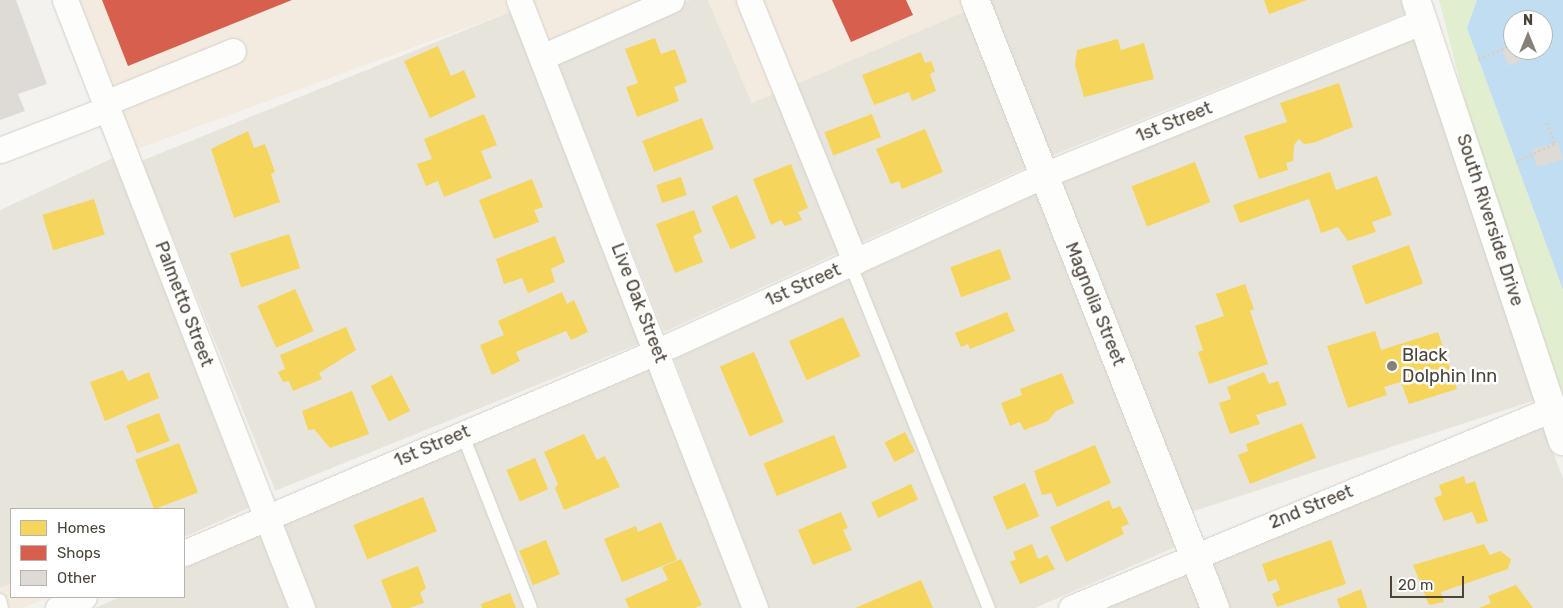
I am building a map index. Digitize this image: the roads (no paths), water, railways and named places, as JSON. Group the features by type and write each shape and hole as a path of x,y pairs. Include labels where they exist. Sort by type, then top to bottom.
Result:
{"street":[{"name":"Palmetto Street","path":"65,0 302,608"},
{"name":"Live Oak Street","path":"519,0 658,351 756,608"},
{"path":"542,57 671,0"},
{"path":"749,0 852,262"},
{"name":"Magnolia Street","path":"975,0 1215,608"},
{"name":"1st Street","path":"185,552 658,351 1044,174 1420,11"},
{"name":"South Riverside Drive","path":"1420,11 1563,441"},
{"path":"0,150 233,51"},
{"name":"2nd Street","path":"1071,608 1195,554 1552,409"},
{"path":"58,608 82,598"}],"lane":[{"path":"852,262 989,608"},
{"path":"462,433 531,608"},
{"path":"0,600 2,608"}],"water":[{"path":"1477,0 1563,0 1563,290 1467,28"}],"place":[{"name":"Black Dolphin Inn","path":"1392,366"}]}
